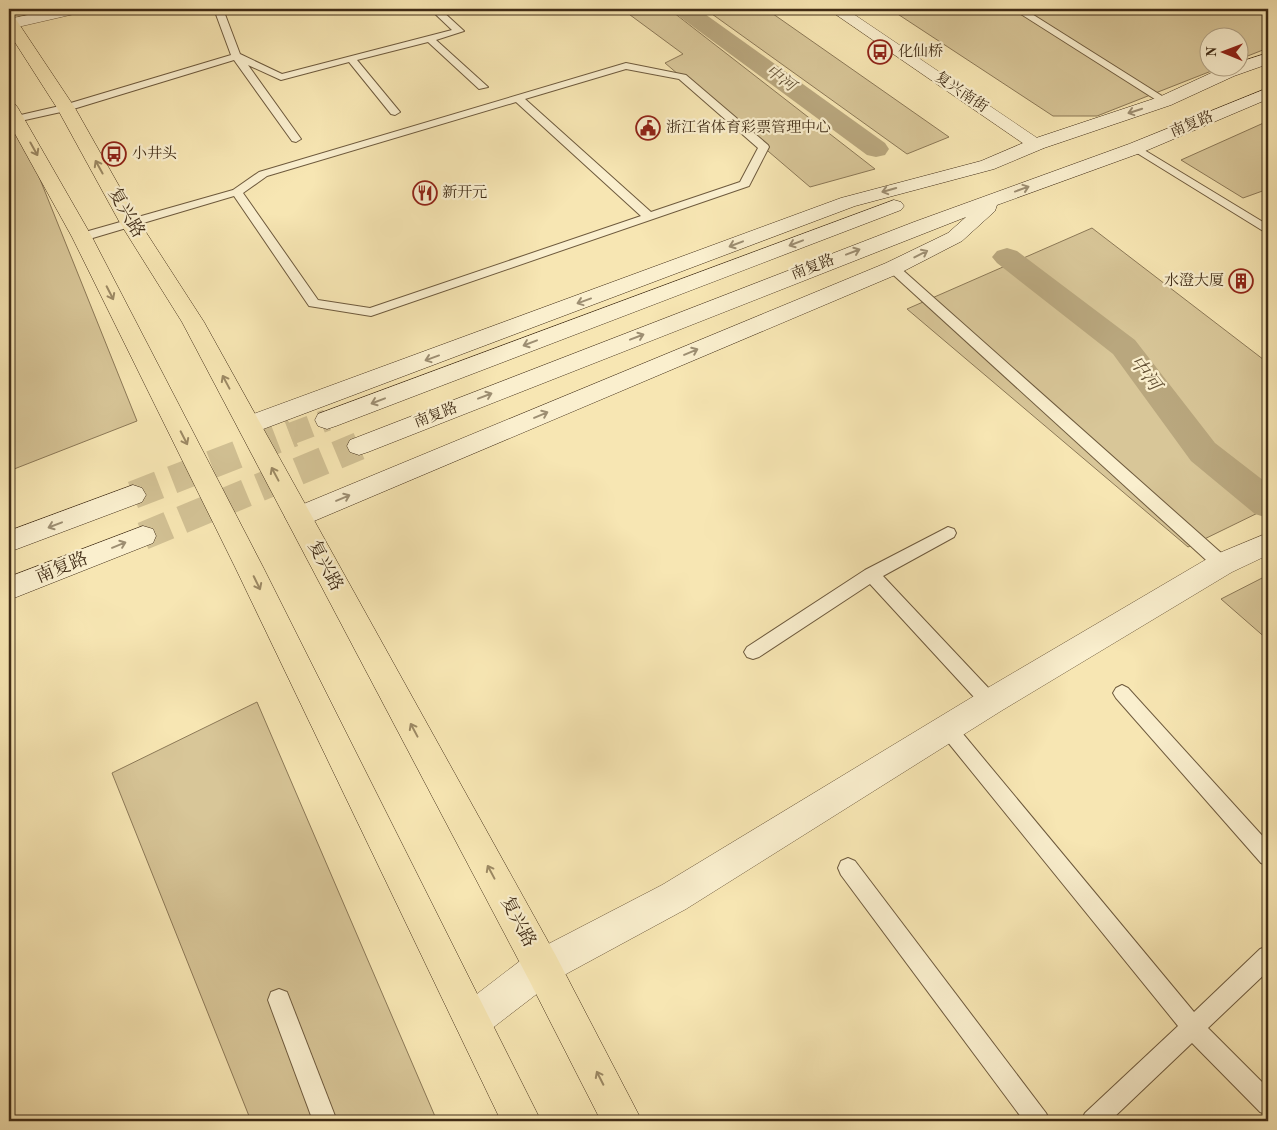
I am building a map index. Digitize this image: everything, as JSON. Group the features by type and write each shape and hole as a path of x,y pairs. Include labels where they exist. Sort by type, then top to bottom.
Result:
{"main road":[{"path":"9,23 77,9"},
{"name":"复兴南街","path":"836,9 1037,144"},
{"name":"复兴路","path":"9,23 66,108 130,223 193,322 542,967 622,1121"},
{"name":"南复路","path":"327,420 884,210 1037,144 1165,101 1228,72 1268,58"},
{"name":"南复路","path":"359,446 921,226 1136,148 1268,93"},
{"path":"12,113 82,237 249,566 521,1121"},
{"path":"249,425 848,202 936,177 987,166"},
{"path":"298,516 893,268 955,237 998,198"},
{"path":"9,542 133,495"},
{"name":"南复路","path":"9,589 143,536"},
{"path":"473,1020 542,967 674,896 990,702 1222,564 1268,543"}],"lane":[{"path":"218,9 236,56 296,139"},
{"path":"12,113 66,108 236,56 281,77 459,31 435,9"},
{"path":"1018,9 1165,101"},
{"path":"430,39 483,87"},
{"path":"351,59 395,112"},
{"path":"82,237 237,192 263,174 626,66 682,77 764,147 745,184 371,312 314,303 237,192"},
{"path":"518,98 649,217"},
{"path":"1136,148 1268,230"},
{"path":"893,268 1222,564"},
{"path":"753,652 870,575 948,533"},
{"path":"870,575 990,702"},
{"path":"1122,693 1268,856"},
{"path":"948,729 1192,1028 1268,1104"},
{"path":"848,868 1038,1121"},
{"path":"1092,1121 1268,957"},
{"path":"279,1000 325,1121"}],"shaded area":[{"path":"622,9 669,9 875,169 810,187 665,63 683,54"},
{"path":"705,9 766,9 949,137 907,154"},
{"path":"890,9 1268,9 1268,48 1250,55 1250,28 1200,28 1200,75 1097,116 1053,116"},
{"path":"9,102 137,421 9,471"},
{"path":"1268,121 1268,189 1243,198 1181,160"},
{"path":"1092,228 1268,363 1268,508 1188,547 907,309"},
{"path":"1268,575 1268,640 1221,599"},
{"path":"257,702 437,1121 251,1121 112,773"}],"waterway":[{"name":"中河","path":"684,9 876,149"},
{"name":"中河","path":"1007,257 1124,347 1203,452 1268,504"}],"tunnel":[{"path":"290,434 327,420"},
{"path":"133,495 293,433"},
{"path":"143,536 359,446"}],"place":[{"name":"化仙桥","path":"880,52"},
{"name":"浙江省体育彩票管理中心","path":"648,128"},
{"name":"小井头","path":"114,154"},
{"name":"新开元","path":"425,193"},
{"name":"水澄大厦","path":"1241,281"}]}
